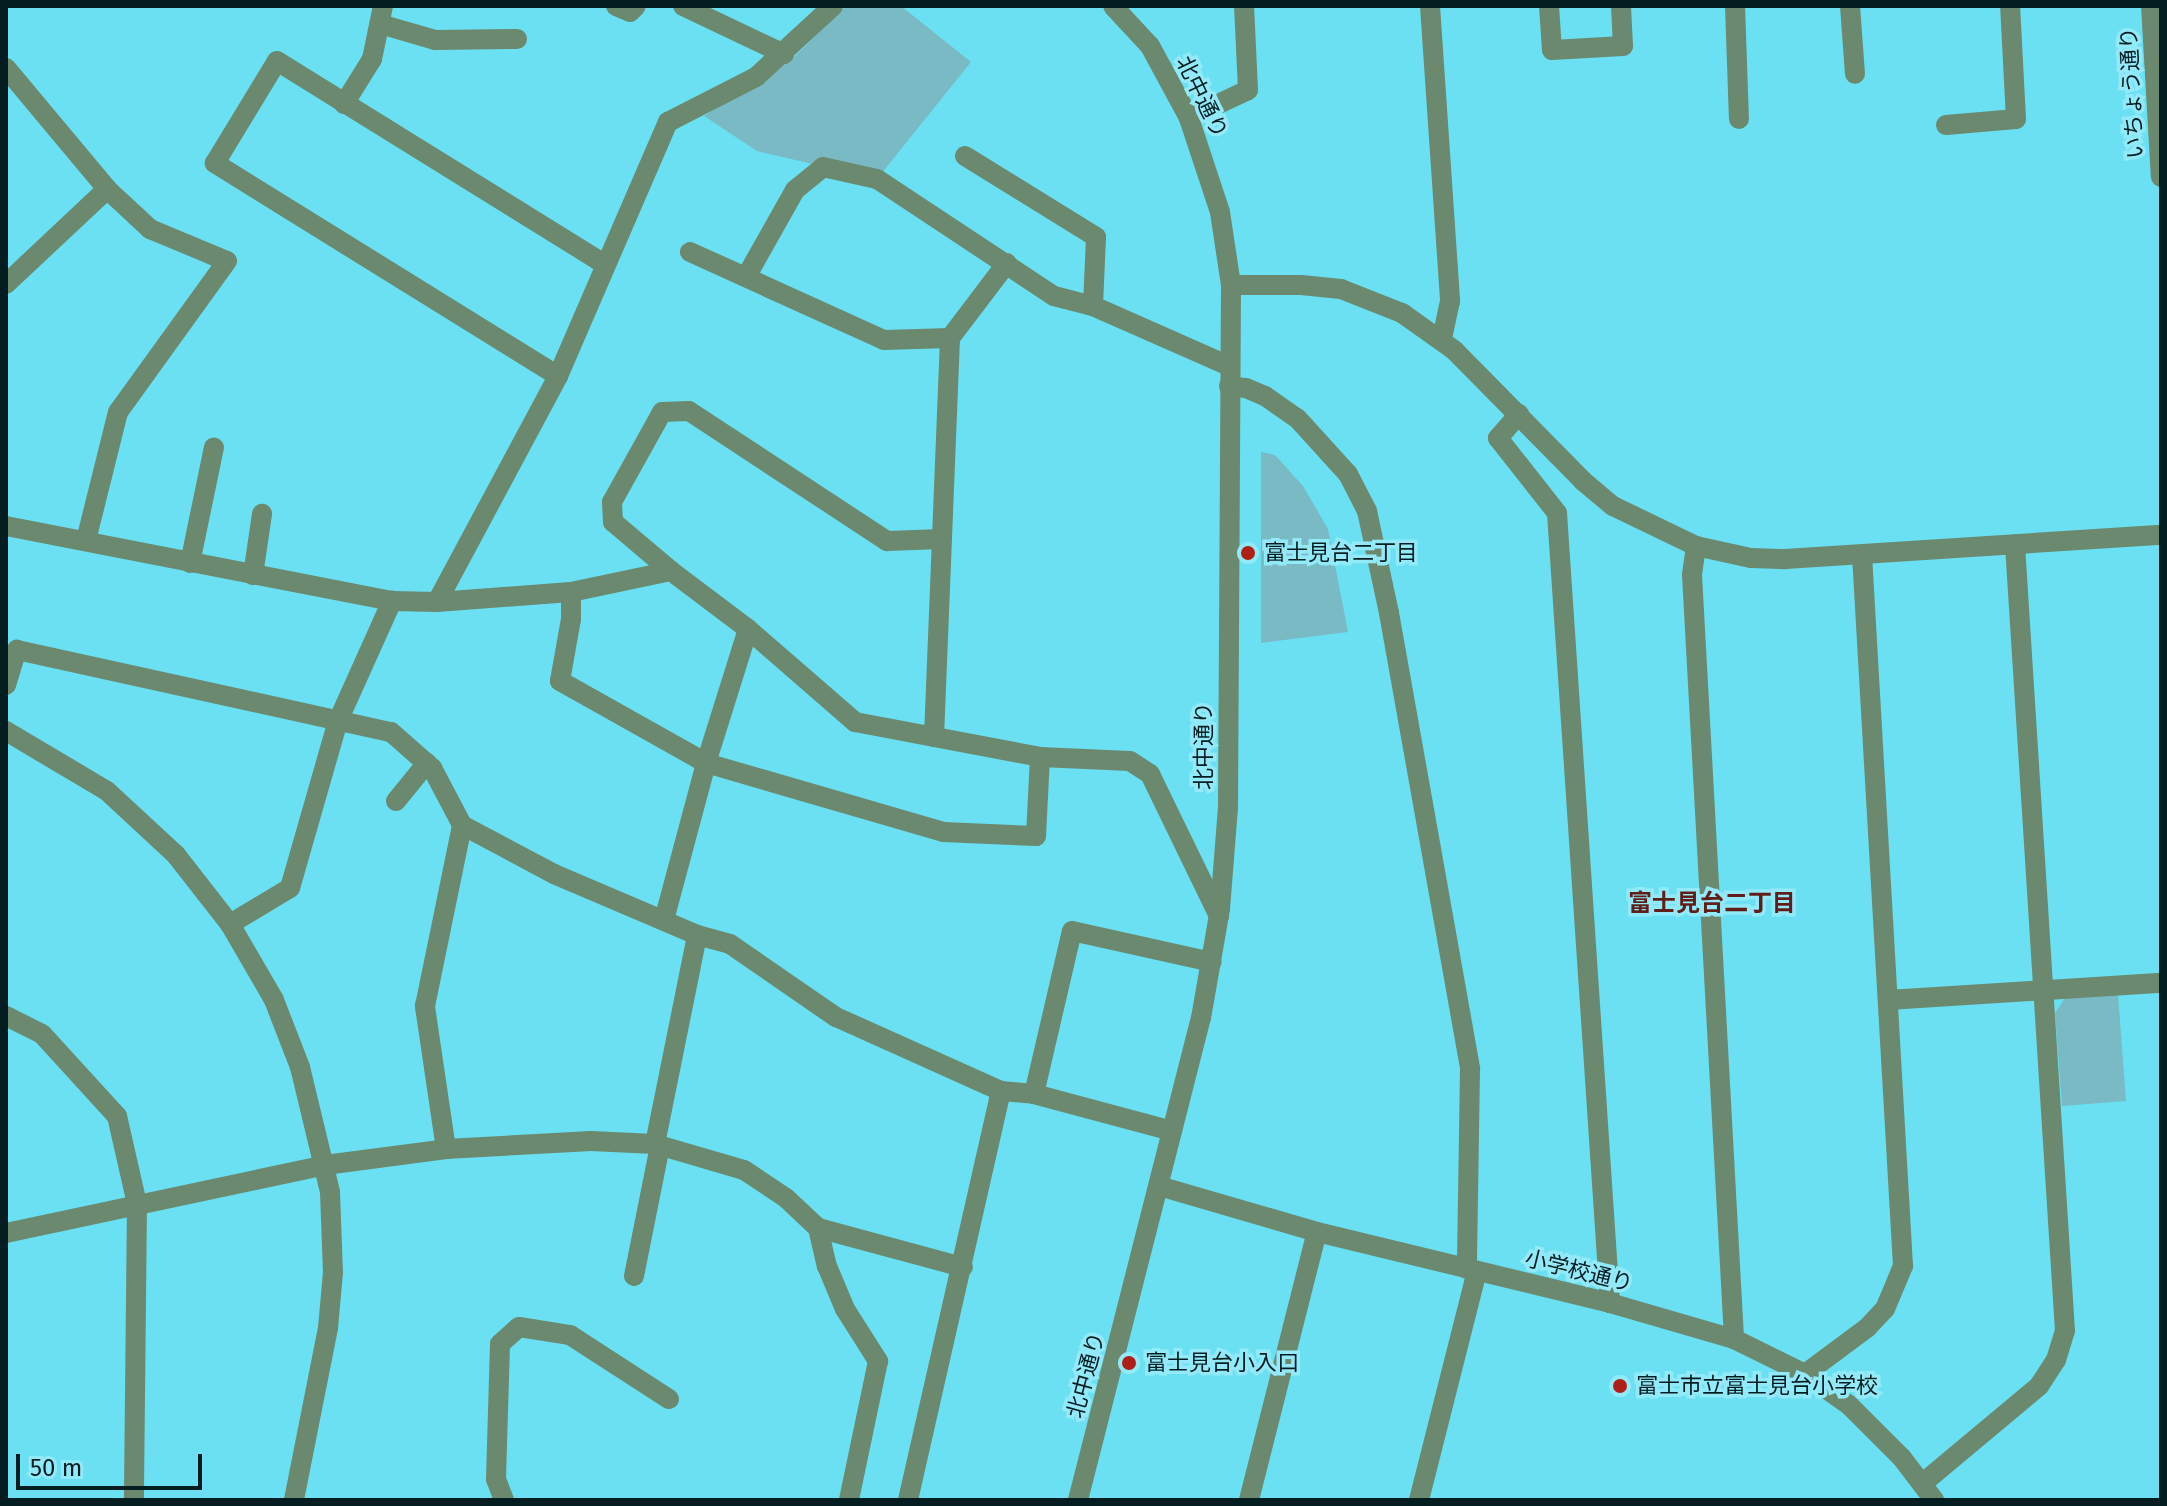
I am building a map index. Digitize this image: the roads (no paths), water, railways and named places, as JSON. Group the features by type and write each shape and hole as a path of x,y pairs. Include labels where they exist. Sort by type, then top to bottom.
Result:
{"street":[{"path":"616,6 630,12 636,6"},
{"path":"683,6 784,54"},
{"path":"437,602 558,376 668,122 756,77 833,6"},
{"name":"北中通り","path":"1078,1500 1159,1186 1212,962 1228,807 1231,285 1220,212 1189,118 1150,46 1113,6"},
{"path":"1189,118 1248,90 1244,6"},
{"path":"1430,6 1450,301 1442,339"},
{"path":"1549,6 1552,50 1623,46 1621,6"},
{"path":"1735,6 1739,119"},
{"path":"1850,6 1855,74"},
{"path":"1946,125 2016,119 2010,6"},
{"name":"いちょう通り","path":"2151,6 2161,177"},
{"path":"344,104 372,59 382,15 435,40 517,39"},
{"path":"558,376 215,163 277,61 604,264"},
{"path":"6,68 107,189 150,229 227,261 118,412 86,540"},
{"path":"965,156 1096,237 1093,306"},
{"path":"746,277 795,190 823,167 877,179 1054,296 1093,306 1265,396 1297,418 1348,474 1367,511 1392,627 1470,1069 1472,1270 1419,1500"},
{"path":"7,280 107,189"},
{"path":"690,252 884,340 950,338"},
{"path":"934,737 950,338 1007,263"},
{"path":"1231,285 1301,285 1341,289 1402,313 1442,339 1583,481 1613,506 1696,546 1751,558 1862,556 2161,535"},
{"path":"942,539 887,541 689,411 662,412 612,502 613,522 748,629 855,722 1040,757 1130,761 1150,774 1219,916"},
{"path":"1519,414 1498,438 1557,513 1610,1303"},
{"path":"190,563 214,447"},
{"path":"253,575 262,514"},
{"path":"6,526 392,601 437,602 571,592 671,571"},
{"path":"1928,1492 2039,1386 2056,1360 2065,1331 2015,545"},
{"path":"1696,546 1692,575 1734,1339"},
{"path":"1805,1374 1867,1328 1885,1309 1903,1266 1862,556"},
{"path":"571,592 571,619 560,681 706,763 943,832 1036,836 1040,757"},
{"path":"230,924 290,888 338,721 392,601"},
{"path":"664,920 706,763 748,629"},
{"path":"6,685 17,650 391,732 427,763 462,825 554,874 697,935 730,944 836,1017 1001,1091 1034,1094 1172,1131"},
{"path":"6,731 107,791 176,855 230,924 274,1000 300,1067 330,1192 333,1272 328,1328 294,1500"},
{"path":"396,801 427,763"},
{"path":"446,1149 425,1006 462,825"},
{"path":"1034,1094 1072,931 1212,962"},
{"path":"634,1276 697,935"},
{"path":"1888,1000 2161,983"},
{"path":"6,1016 42,1034 117,1116 137,1204 134,1500"},
{"path":"908,1500 1001,1091"},
{"path":"6,1233 325,1165 446,1149 591,1141 657,1145 744,1170 786,1198 818,1228 963,1267"},
{"name":"小学校通り","path":"1159,1186 1317,1232 1610,1303 1734,1339 1805,1374 1849,1405 1928,1492"},
{"path":"818,1228 827,1266 845,1309 878,1361 849,1500"},
{"path":"1249,1500 1317,1232"},
{"path":"504,1500 496,1479 500,1344 519,1327 570,1335 669,1399"}],"place":[{"name":"富士見台二丁目","path":"1248,553"},
{"name":"富士見台小入口","path":"1129,1363"},
{"name":"富士市立富士見台小学校","path":"1620,1386"}],"district":[{"name":"富士見台二丁目","path":"1712,904"}]}
